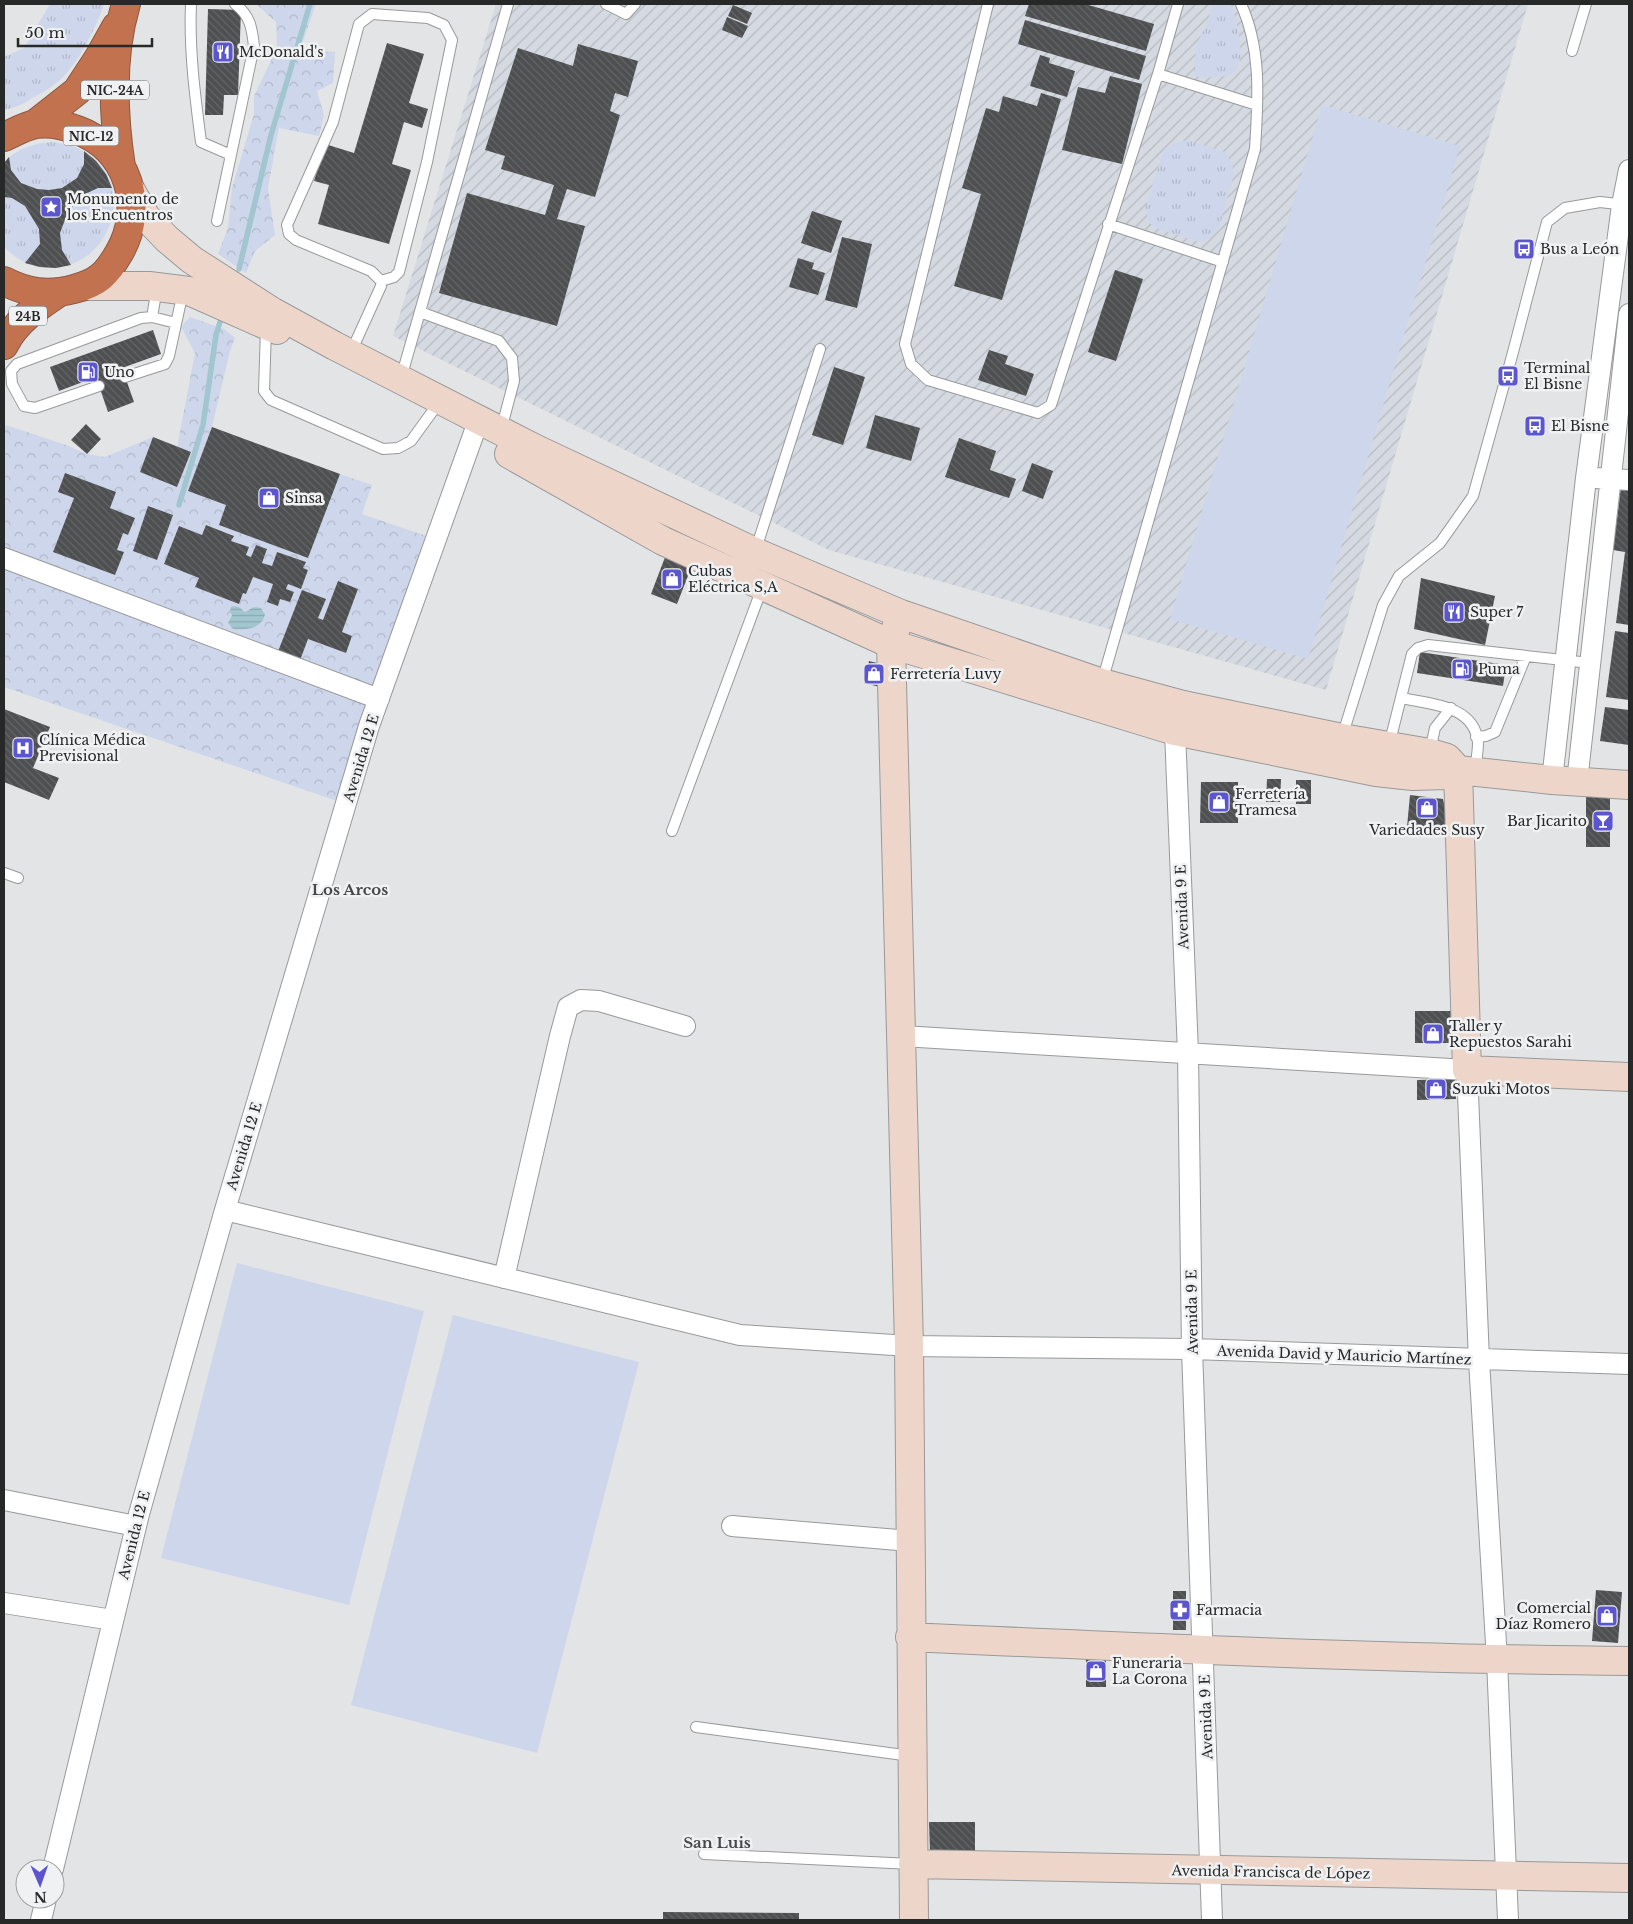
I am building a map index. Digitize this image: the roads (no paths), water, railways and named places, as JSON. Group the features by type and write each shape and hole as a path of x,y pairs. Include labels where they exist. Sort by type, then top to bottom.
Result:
{"highway":[{"name":"NIC-24A","path":"35,124 77,91 98,59 124,9"},
{"name":"NIC-24A","path":"124,9 115,74 116,137 126,178"},
{"name":"NIC-12","path":"4,137 35,124 54,124 88,134 107,148 126,178"},
{"path":"4,281 22,290 58,293 87,286 102,277 127,239 132,214 126,178"},
{"name":"24B","path":"4,345 10,333 38,306 58,293"}],"street":[{"path":"1565,781 1590,662 1620,480 1621,325 1628,177"},
{"path":"126,178 146,217 167,240 270,318 484,428 663,541 759,567 901,614 1098,694 1175,731 1376,772 1413,776 1445,775 1466,771 1629,785"},
{"path":"87,286 170,288 270,318"},
{"path":"1565,781 1565,661 1586,478 1621,325"},
{"name":"Avenida 12 E","path":"55,1859 136,1526 225,1210 367,735 379,699 484,428"},
{"path":"1586,478 1620,480"},
{"path":"4,558 379,699"},
{"path":"759,567 891,644 1098,694 1183,705 1388,747 1430,753 1448,758 1466,771"},
{"path":"901,614 891,644 909,1346 910,1637 914,1920"},
{"name":"Avenida 9 E","path":"1183,705 1175,731 1188,1053 1192,1349 1212,1920"},
{"path":"1466,771 1467,1070 1479,1360 1497,1660 1508,1920"},
{"path":"504,1278 568,1007 581,1000 599,1001 686,1026"},
{"path":"902,1036 1467,1070 1629,1077"},
{"name":"Avenida David y Mauricio Martínez","path":"225,1210 740,1335 909,1346 1192,1349 1629,1364"},
{"path":"4,1500 136,1526"},
{"path":"732,1526 910,1541"},
{"path":"4,1603 113,1620"},
{"path":"910,1637 1203,1650 1497,1660 1629,1662"},
{"name":"Avenida Francisca de López","path":"913,1864 1629,1878"}],"lane":[{"path":"191,4 192,81 201,142 231,155"},
{"path":"217,221 254,46 252,28 244,11 235,4"},
{"path":"399,384 508,4"},
{"path":"606,4 626,14 634,4"},
{"path":"988,4 905,344 911,364 928,380 1038,413 1051,405 1158,74 1178,4"},
{"path":"1098,694 1255,149 1257,105 1256,57 1241,4"},
{"path":"1572,50 1586,4"},
{"path":"372,14 428,18 444,25 452,40 427,162 399,272 394,278 381,282 371,271 296,240 289,234 287,226 332,122 359,24 372,14"},
{"path":"1158,74 1257,105"},
{"path":"1342,738 1383,604 1399,576 1440,543 1473,496 1547,222 1565,208 1600,202 1626,205"},
{"path":"1108,224 1223,262"},
{"path":"349,358 381,286 381,282"},
{"path":"152,317 170,288"},
{"path":"125,377 165,364 169,356 176,323 170,288"},
{"path":"420,312 498,340 512,358 514,382 484,428"},
{"path":"99,386 35,408 24,406 8,383 11,370 17,364 141,318 152,317 176,323"},
{"path":"270,318 264,391 271,400 383,449 398,448 411,441 438,405"},
{"path":"672,831 759,567 820,349"},
{"path":"1388,747 1412,654 1418,648 1428,645 1565,661 1590,662"},
{"path":"1476,737 1496,732 1526,656"},
{"path":"1401,698 1451,708 1467,718 1475,730 1478,744 1466,771"},
{"path":"1430,753 1435,728 1451,708"},
{"path":"4,873 18,878"},
{"path":"696,1727 912,1756"},
{"path":"704,1854 913,1864"}],"waterway":[{"path":"239,269 271,135 310,4"},
{"path":"179,505 203,425 216,335 220,322"}],"place":[{"name":"McDonald's","path":"223,52"},
{"name":"Monumento de los Encuentros","path":"51,207"},
{"name":"Bus a León","path":"1524,249"},
{"name":"Uno","path":"88,372"},
{"name":"Terminal El Bisne","path":"1508,376"},
{"name":"El Bisne","path":"1535,426"},
{"name":"Sinsa","path":"269,498"},
{"name":"Cubas Eléctrica S,A","path":"672,579"},
{"name":"Super 7","path":"1454,612"},
{"name":"Puma","path":"1462,669"},
{"name":"Ferretería Luvy","path":"874,674"},
{"name":"Clínica Médica Previsional","path":"23,748"},
{"name":"Ferretería Tramesa","path":"1219,802"},
{"name":"Variedades Susy","path":"1427,808"},
{"name":"Bar Jicarito","path":"1603,821"},
{"name":"Taller y Repuestos Sarahi","path":"1433,1034"},
{"name":"Suzuki Motos","path":"1436,1089"},
{"name":"Farmacia","path":"1180,1610"},
{"name":"Comercial Díaz Romero","path":"1607,1616"},
{"name":"Funeraria La Corona","path":"1096,1671"}],"district":[{"name":"Los Arcos","path":"350,889"},
{"name":"San Luis","path":"717,1842"}]}
